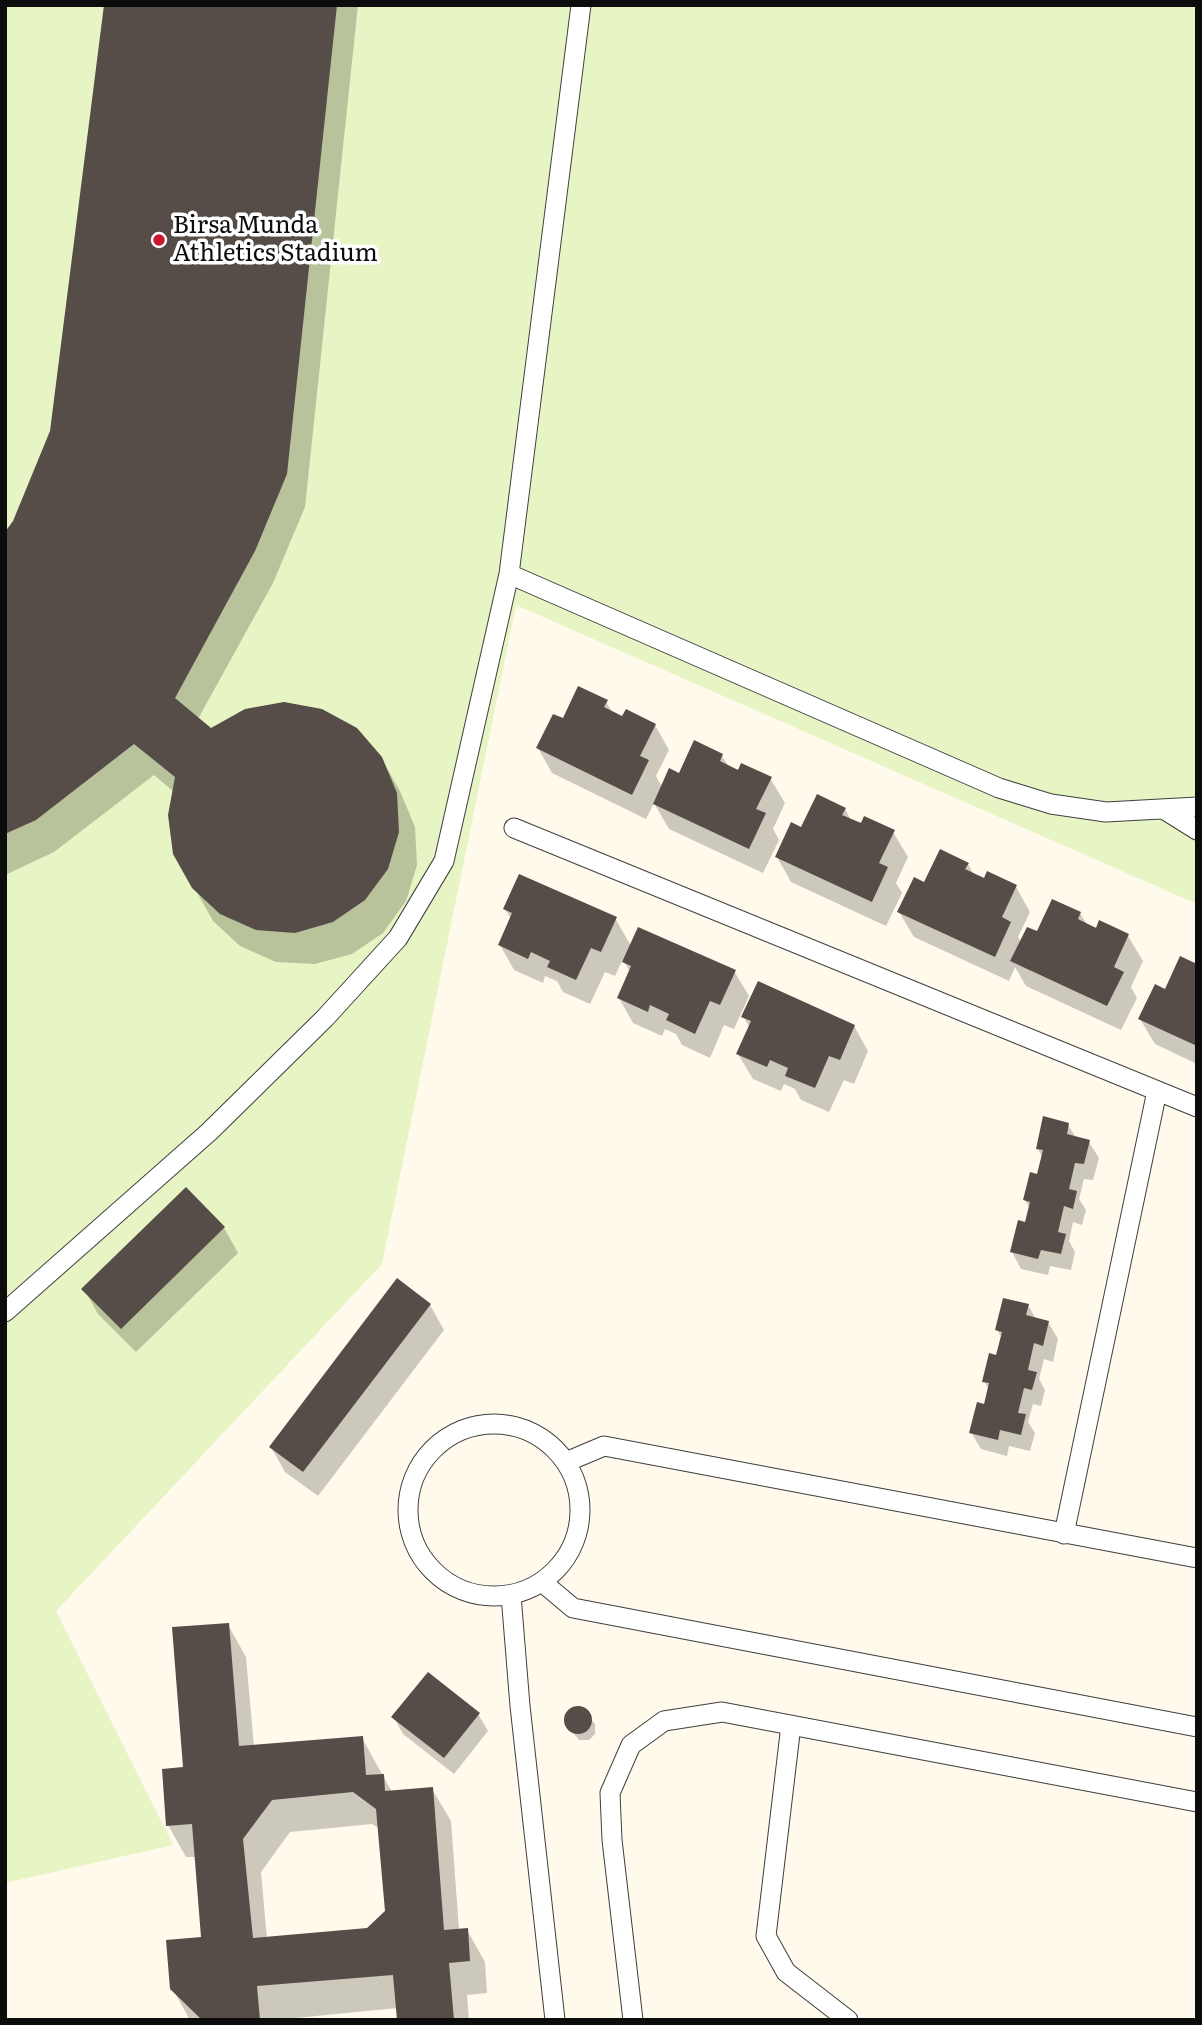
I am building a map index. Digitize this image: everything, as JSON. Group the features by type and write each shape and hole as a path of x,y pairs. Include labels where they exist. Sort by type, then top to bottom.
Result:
{"lane":[{"path":"5,1312 209,1132 325,1018 398,938 444,862 509,574 581,5"},
{"path":"509,574 999,788 1051,804 1106,811 1197,807"},
{"path":"1165,810 1197,830"},
{"path":"514,828 1197,1107"},
{"path":"1064,1534 1157,1091"},
{"path":"477,1425 511,1425 542,1438 566,1462 579,1493 579,1526 566,1558 542,1582 511,1595 477,1595 445,1581 422,1558 409,1526 409,1493 422,1461 446,1438 477,1425"},
{"path":"566,1462 604,1446 1197,1558"},
{"path":"542,1582 573,1608 1197,1727"},
{"path":"511,1595 520,1706 555,2020"},
{"path":"633,2020 612,1840 610,1793 631,1745 664,1721 722,1712 1197,1802"},
{"path":"791,1725 766,1936 786,1972 848,2020"}],"green space":[{"path":"5,5 1197,5 1197,904 516,605 382,1264 56,1611 173,1845 5,1883"}],"building":[{"name":"Birsa Munda Athletics Stadium","path":"104,5 337,5 287,474 255,551 175,698 211,728 245,709 284,702 322,709 357,728 382,757 397,793 399,832 388,869 365,900 333,922 295,933 256,930 220,914 192,888 173,854 168,815 175,777 134,744 36,820 5,834 5,532 13,521 50,431"},
{"path":"578,686 608,700 604,707 622,716 626,709 656,724 640,756 649,760 632,795 536,748 553,714 563,718"},
{"path":"694,740 723,754 720,761 738,770 741,763 772,777 756,809 766,813 749,849 653,804 669,768 679,773"},
{"path":"817,794 846,808 842,815 861,823 864,816 895,830 879,863 888,867 872,902 775,857 791,822 801,827"},
{"path":"940,849 969,863 965,869 984,878 987,871 1017,885 1002,917 1011,922 995,957 897,912 914,877 924,882"},
{"path":"519,874 617,917 601,952 591,948 576,980 547,967 550,961 531,952 528,959 498,945 512,913 503,909"},
{"path":"1052,899 1081,912 1078,919 1096,928 1099,920 1129,934 1114,967 1124,972 1107,1006 1010,961 1027,927 1037,931"},
{"path":"638,927 736,970 720,1005 710,1001 695,1034 666,1020 669,1014 650,1005 648,1012 617,998 631,966 622,962"},
{"path":"1180,956 1197,964 1197,1046 1138,1019 1155,984 1165,989"},
{"path":"758,981 855,1025 840,1060 829,1056 815,1088 785,1076 788,1068 770,1060 767,1067 736,1054 751,1021 741,1017"},
{"path":"1043,1116 1069,1123 1067,1134 1090,1140 1084,1164 1075,1163 1069,1189 1077,1191 1073,1209 1064,1206 1058,1232 1066,1234 1061,1254 1041,1250 1038,1259 1010,1252 1018,1220 1025,1222 1030,1202 1023,1200 1030,1172 1037,1174 1043,1150 1036,1149"},
{"path":"186,1187 225,1227 121,1329 81,1289"},
{"path":"397,1278 431,1304 303,1472 269,1447"},
{"path":"1003,1298 1029,1304 1026,1315 1049,1321 1043,1346 1034,1343 1028,1370 1037,1372 1032,1390 1024,1388 1018,1413 1026,1414 1021,1435 1000,1430 998,1440 969,1433 977,1402 984,1404 989,1383 982,1382 989,1353 996,1355 1002,1332 995,1330"},
{"path":"229,1623 239,1746 363,1736 366,1775 384,1774 385,1791 433,1787 444,1930 468,1928 470,1961 449,1963 454,2020 397,2020 393,1975 257,1986 260,2020 202,2020 170,1989 166,1940 201,1937 192,1824 166,1826 162,1769 183,1767 172,1627","holes":["353,1792 376,1809 385,1911 367,1928 253,1938 243,1839 272,1800"]},
{"path":"428,1672 480,1713 444,1758 391,1717"},
{"path":"578,1706 588,1710 592,1720 588,1730 578,1734 568,1730 564,1720 568,1710"}],"place":[{"name":"Birsa Munda Athletics Stadium","path":"159,240"}]}
